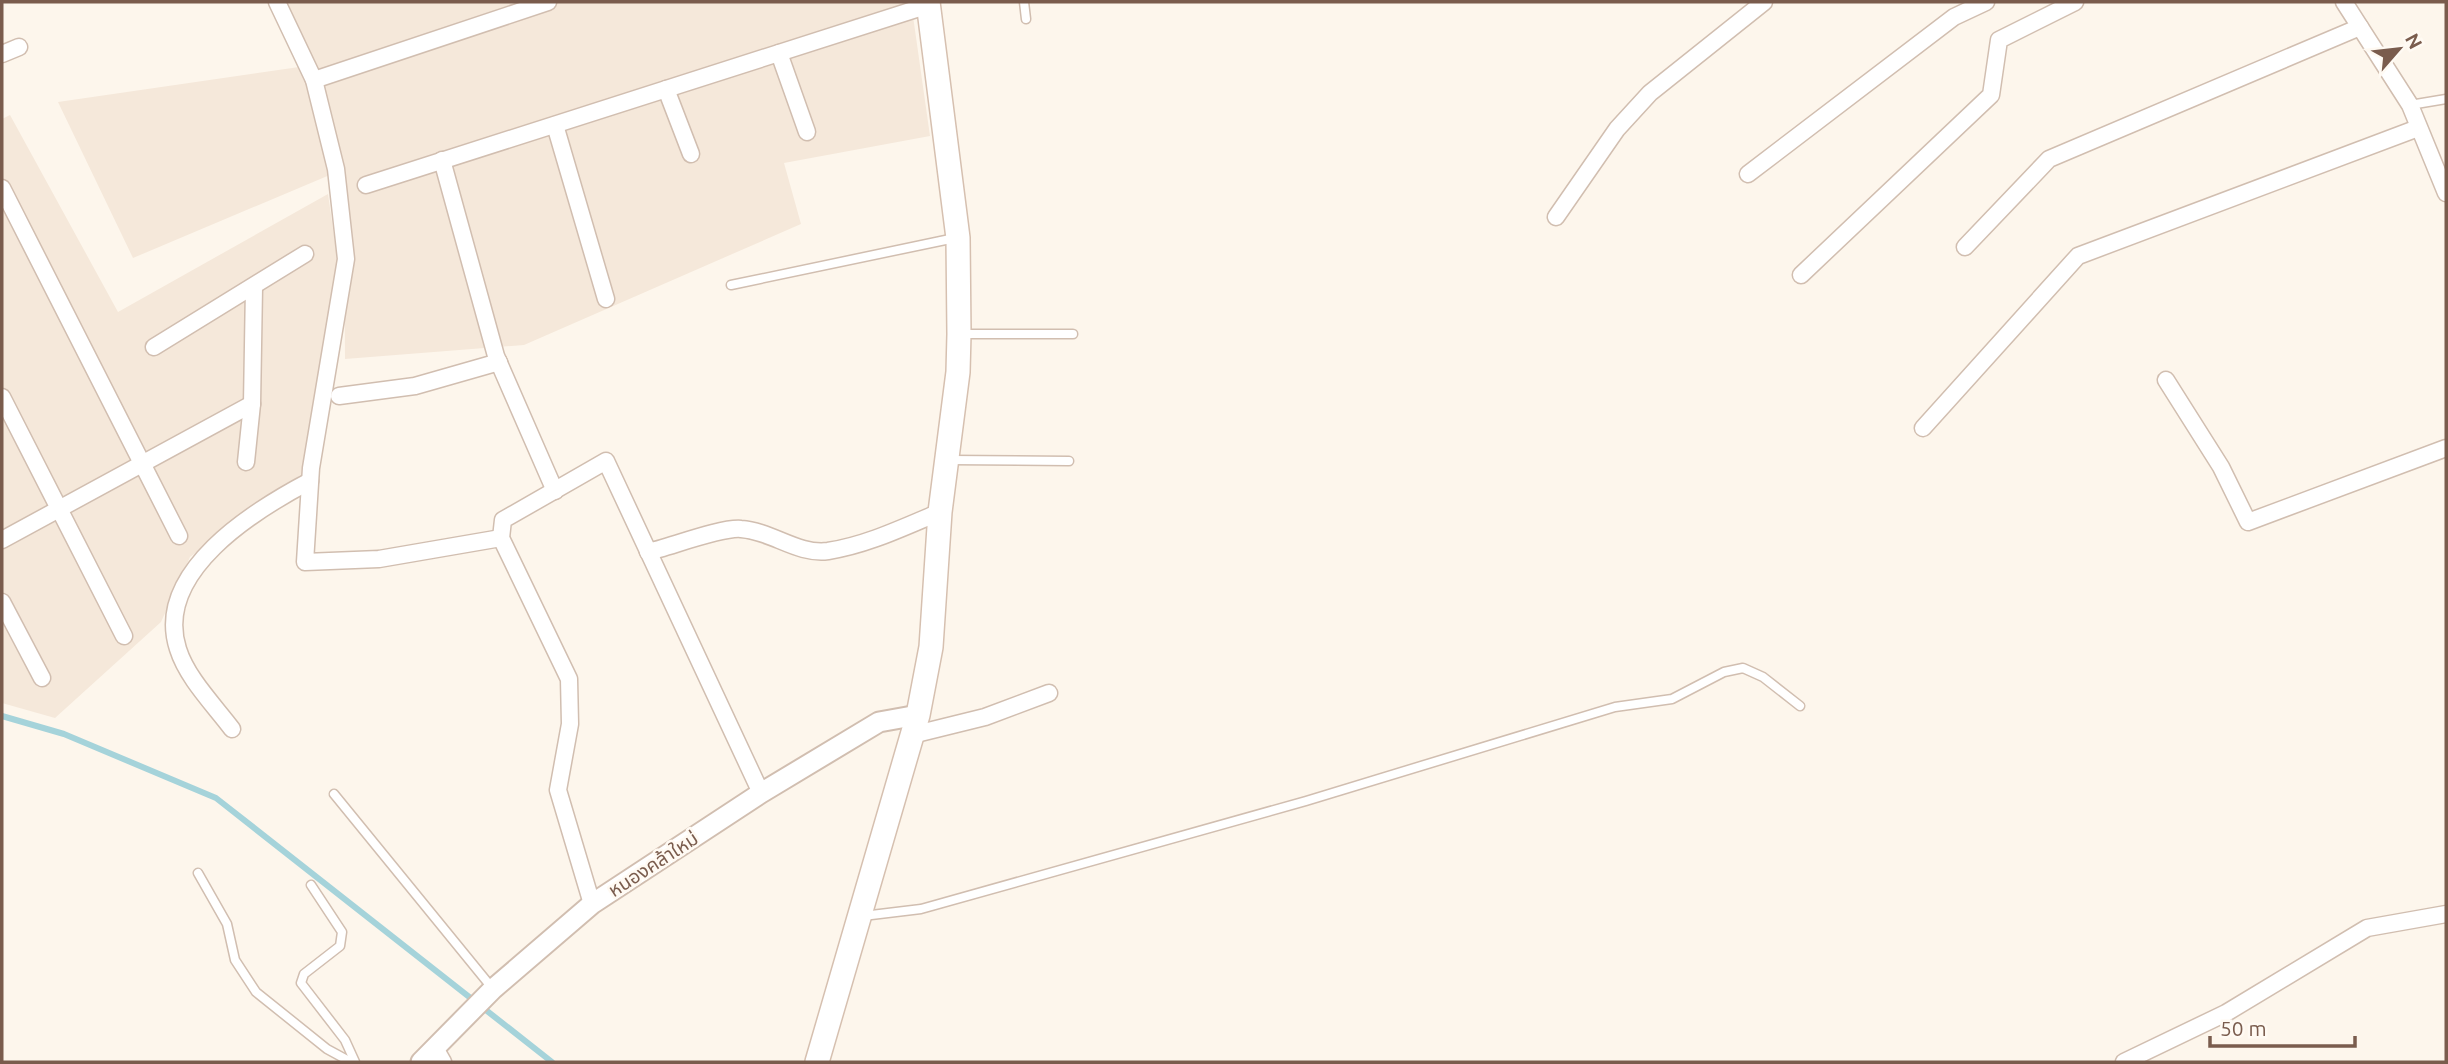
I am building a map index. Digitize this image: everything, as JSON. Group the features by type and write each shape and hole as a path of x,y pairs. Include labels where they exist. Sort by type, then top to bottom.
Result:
{"main road":[{"path":"817,1062 915,725 931,647 940,512 958,372 958,238 929,4"}],"street":[{"path":"277,2 314,80 336,169 346,259 310,481 305,562 379,559 500,538"},
{"path":"314,80 523,6 548,2"},
{"path":"1556,218 1617,129 1650,93 1764,2"},
{"path":"1748,174 1954,18 1986,2"},
{"path":"1801,275 1991,95 1999,40 2075,2"},
{"path":"2344,2 2410,105 2446,193"},
{"path":"366,185 929,4"},
{"path":"1965,247 2049,159 2360,26"},
{"path":"2,54 19,47"},
{"path":"779,53 807,132"},
{"path":"666,89 691,154"},
{"path":"555,125 606,299"},
{"path":"1923,428 2078,256 2418,128"},
{"path":"442,160 499,362 555,491"},
{"path":"2,188 179,536"},
{"path":"154,347 305,254"},
{"path":"246,461 252,404 254,287"},
{"path":"339,396 415,386 499,362"},
{"path":"2166,380 2221,467 2248,522 2446,448"},
{"path":"2,397 124,636"},
{"path":"2,540 252,404"},
{"path":"592,904 558,790 570,724 569,680 500,538 503,520 606,461 761,793"},
{"path":"232,729 178,650 175,630 178,607 187,579 208,551 231,530 310,481"},
{"path":"648,552 739,528 768,534 793,548 826,551 880,537 940,512"},
{"path":"2,602 42,678"},
{"path":"915,725 985,717 1049,693"},
{"name":"หนองคล้าใหม่","path":"421,1062 439,1055 467,1013 592,904 761,793 879,722 915,725"},
{"path":"2124,1062 2226,1013 2367,928 2446,914"}],"lane":[{"path":"1024,2 1026,19"},
{"path":"2410,105 2446,99"},
{"path":"731,285 958,238"},
{"path":"958,334 1073,334"},
{"path":"946,460 1069,461"},
{"path":"860,917 921,909 1306,801 1615,707 1672,699 1724,671 1743,668 1763,677 1800,706"},
{"path":"334,794 491,992"},
{"path":"198,873 228,924 235,960 256,992 327,1049 353,1062"},
{"path":"311,885 342,932 340,946 304,974 301,983 345,1040 353,1062"}],"shaded area":[{"path":"286,2 911,2 930,136 784,163 801,224 524,345 345,359 344,169 133,258 58,102 313,65"},
{"path":"10,115 118,312 328,194 338,264 303,473 190,557 161,622 55,718 2,703 2,119"}],"waterway":[{"path":"2,716 64,734 216,798 552,1062"}]}
